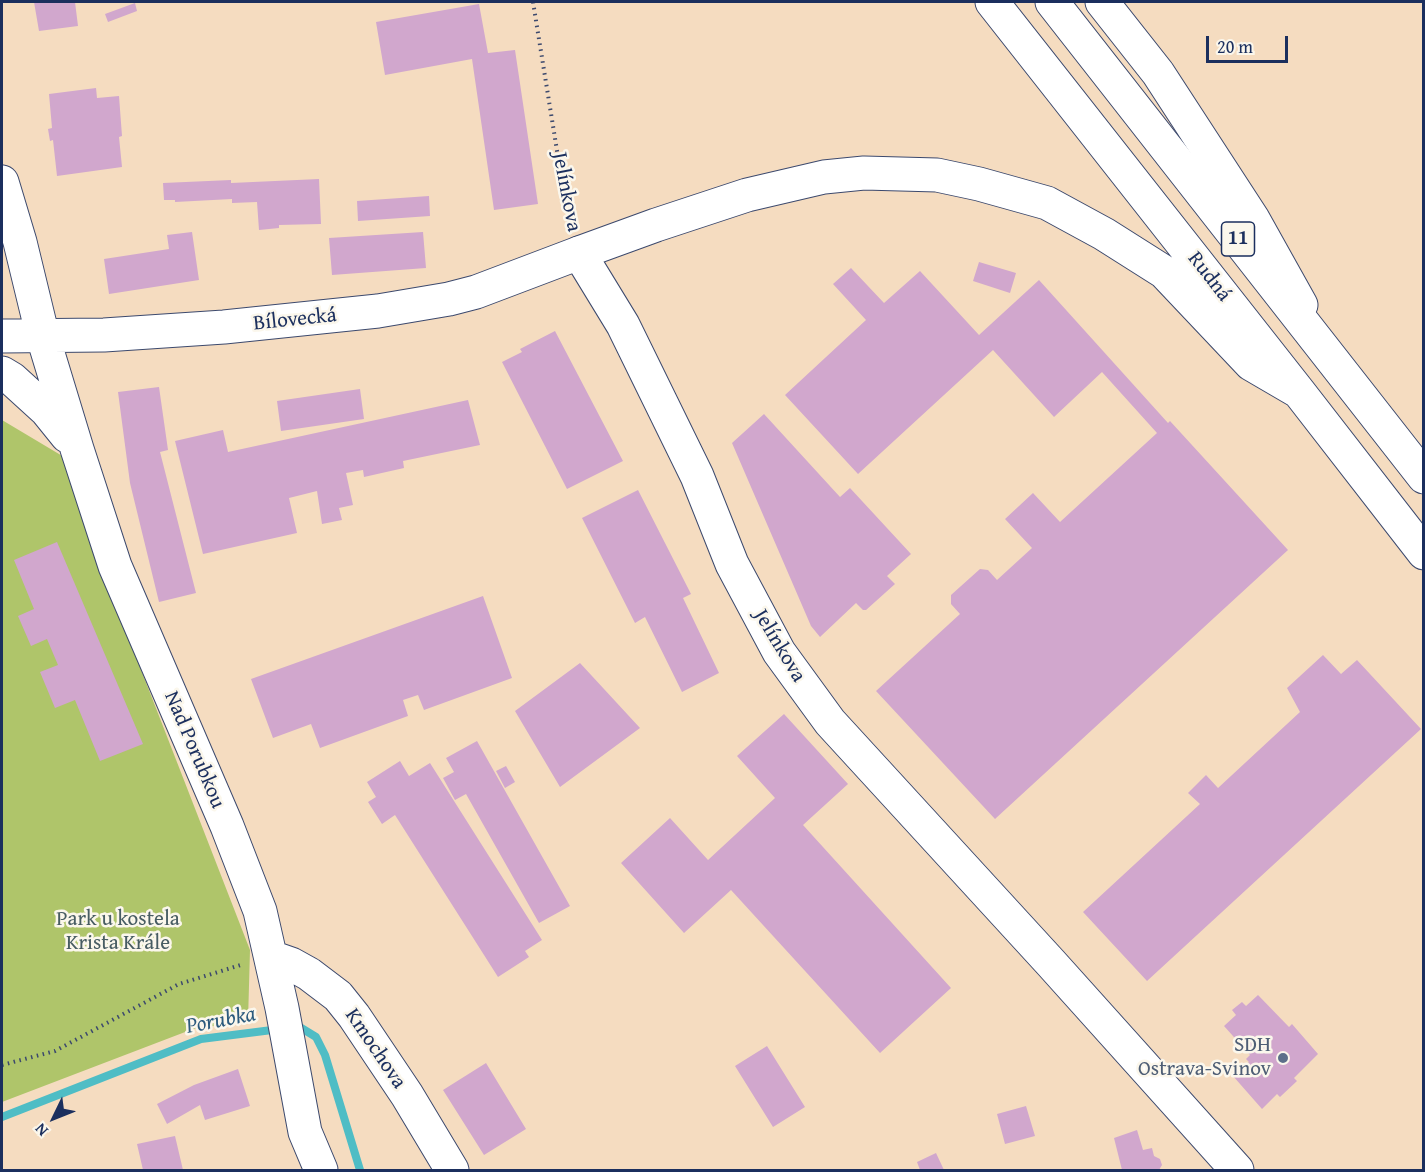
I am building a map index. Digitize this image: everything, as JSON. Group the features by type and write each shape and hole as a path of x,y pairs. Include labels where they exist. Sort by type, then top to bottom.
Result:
{"main road":[{"name":"Rudná","path":"992,2 1424,553"},
{"name":"11","path":"1052,2 1424,477"},
{"path":"1102,2 1158,74 1253,219 1330,356"},
{"name":"Bílovecká","path":"2,336 43,337 224,327 416,305 487,289 656,225 747,195 824,177 864,173 937,175 1047,203 1104,234 1164,272 1251,364 1299,392"},
{"name":"Nad Porubkou","path":"2,182 20,242 43,337 115,566 227,825 260,911 282,1008 305,1132 321,1170"},
{"name":"Jelínkova","path":"579,254 623,325 697,476 732,564 779,652 830,722 1237,1170"},
{"path":"2,373 12,379 46,410 77,449"},
{"name":"Kmochova","path":"270,957 291,964 309,974 338,996 407,1095 452,1170"}],"path":[{"name":"Jelínkova","path":"533,2 570,228 579,254"},
{"path":"2,1065 55,1050 179,984 270,957"}],"green space":[{"name":"Park u kostela Krista Krále","path":"2,420 64,457 105,577 250,950 248,1021 193,1029 2,1102"}],"building":[{"path":"34,2 75,2 78,26 39,31"},
{"path":"135,3 137,11 108,22 105,14"},
{"path":"479,4 488,53 515,50 538,204 494,210 472,59 385,75 376,22"},
{"path":"96,88 97,98 119,96 122,167 57,176 53,140 50,141 48,129 52,128 49,94"},
{"path":"319,179 321,224 279,225 279,228 259,230 257,202 232,203 232,199 175,202 175,200 164,200 163,183"},
{"path":"429,196 430,216 358,221 357,201"},
{"path":"192,232 199,280 109,294 104,259 169,249 167,235"},
{"path":"423,232 426,268 332,275 329,238"},
{"path":"979,262 1016,273 1010,293 973,281"},
{"path":"851,268 884,303 920,271 979,335 1039,280 1168,423 1170,421 1288,550 995,819 876,691 960,614 951,604 951,595 980,569 988,570 997,580 1032,548 1005,519 1033,493 1060,522 1157,433 1102,372 1054,417 993,350 858,474 785,395 866,320 833,284"},
{"path":"555,331 623,461 567,489 502,362 522,352 520,349"},
{"path":"159,387 168,450 160,452 196,593 159,602 130,483 118,392"},
{"path":"360,389 364,419 281,431 277,401"},
{"path":"468,400 480,445 403,461 404,468 364,477 363,470 346,473 353,505 339,508 342,520 322,524 317,491 289,498 297,533 203,554 175,441 223,430 228,452"},
{"path":"764,414 840,497 850,488 911,554 887,576 895,584 866,610 856,603 820,637 811,626 732,443"},
{"path":"638,490 691,594 683,598 719,673 682,692 645,617 635,623 582,518"},
{"path":"57,542 143,744 100,761 75,700 55,708 40,672 58,665 47,639 31,646 18,616 34,609 14,560"},
{"path":"483,596 512,678 424,710 418,695 403,700 408,716 320,748 311,724 273,738 251,679"},
{"path":"1323,655 1341,674 1357,660 1421,729 1147,981 1083,912 1200,804 1188,793 1206,775 1218,788 1300,712 1287,688"},
{"path":"580,663 640,728 560,787 515,711"},
{"path":"784,714 848,784 803,825 951,988 880,1053 731,890 684,933 621,863 670,818 708,860 775,798 737,756"},
{"path":"477,741 570,906 539,923 466,794 455,800 443,778 454,772 446,758"},
{"path":"400,761 409,776 430,763 542,940 525,951 529,957 498,977 395,815 382,824 368,802 376,797 367,782"},
{"path":"506,766 515,782 505,788 496,771"},
{"path":"1258,995 1289,1027 1292,1024 1318,1054 1294,1078 1297,1081 1280,1097 1277,1094 1262,1109 1233,1076 1249,1062 1246,1059 1250,1055 1224,1026 1236,1015 1232,1010 1242,1002 1246,1006"},
{"path":"767,1046 805,1107 773,1127 735,1066"},
{"path":"486,1063 526,1129 484,1155 443,1090"},
{"path":"238,1069 250,1106 205,1120 200,1105 167,1124 157,1104 194,1085"},
{"path":"1026,1106 1035,1136 1005,1144 997,1114"},
{"path":"1137,1130 1143,1150 1152,1148 1154,1156 1160,1159 1162,1165 1159,1170 1122,1170 1114,1138"},
{"path":"175,1136 183,1170 143,1170 137,1144"},
{"path":"936,1153 944,1170 920,1170 917,1162"}],"waterway":[{"name":"Porubka","path":"292,1027 298,1026 316,1037 325,1055 360,1170"},
{"name":"Porubka","path":"2,1117 201,1039 280,1029"}],"place":[{"name":"SDH Ostrava-Svinov","path":"1283,1058"}]}
